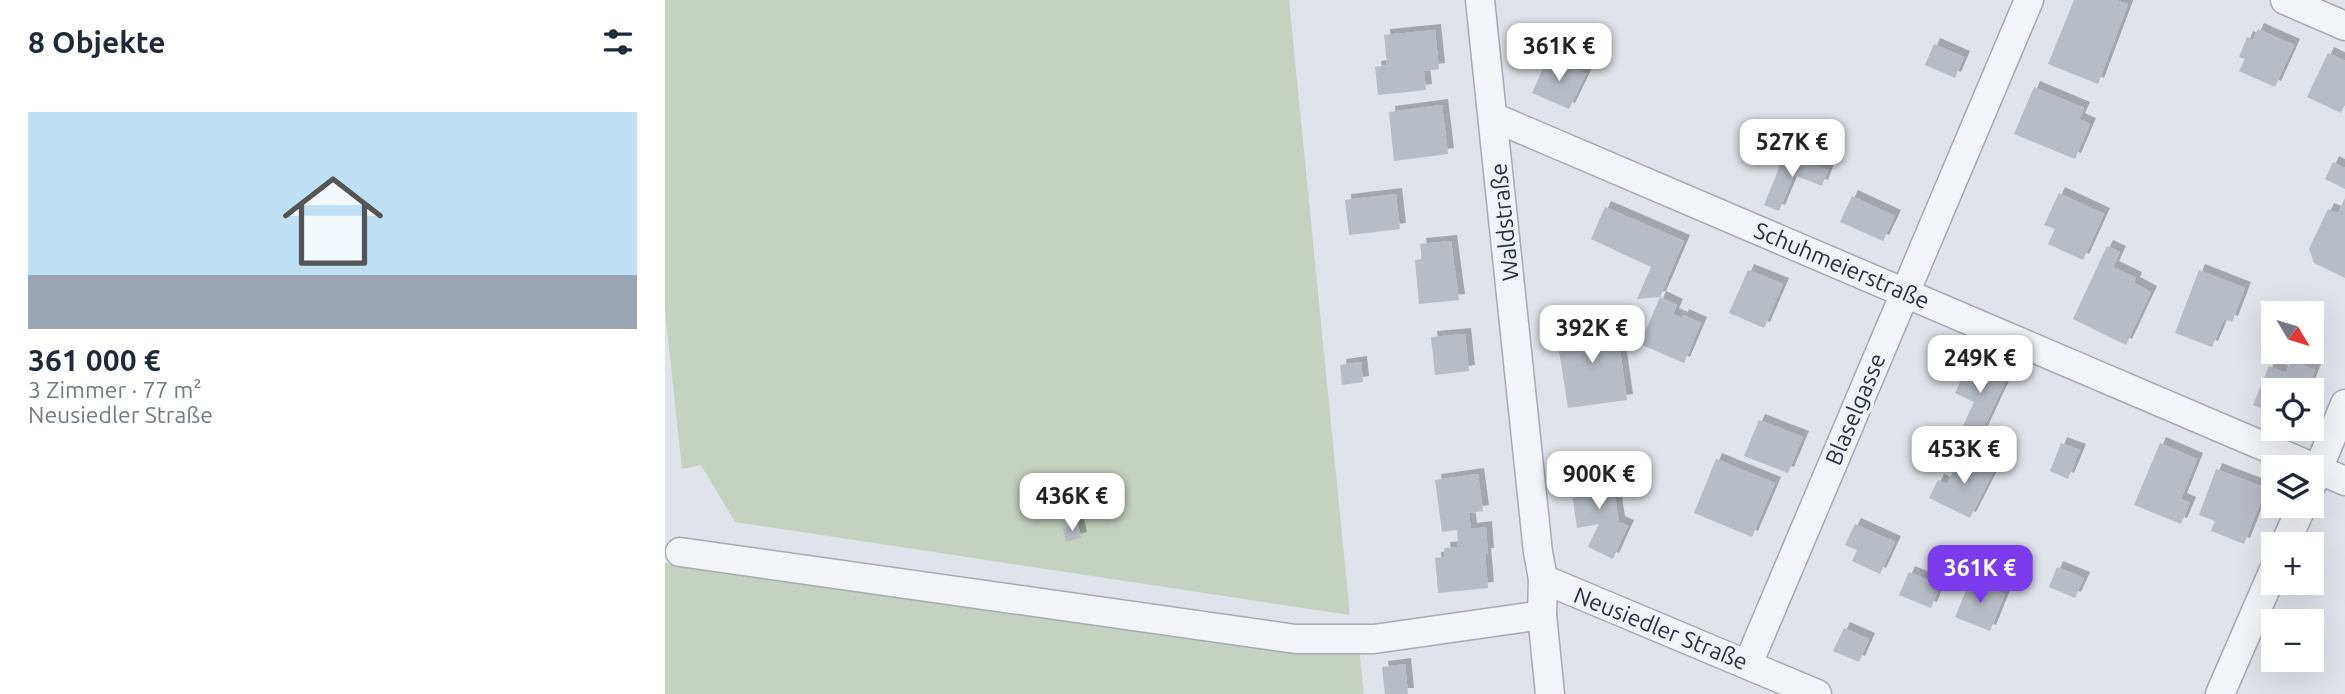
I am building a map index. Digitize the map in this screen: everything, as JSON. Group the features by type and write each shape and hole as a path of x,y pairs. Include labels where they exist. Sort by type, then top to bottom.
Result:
{"street":[{"name":"Waldstraße","path":"1480,0 1542,579 1542,615 1550,694"},
{"name":"Blaselgasse","path":"1748,664 2029,0"},
{"path":"2285,0 2345,26"},
{"name":"Schuhmeierstraße","path":"1493,117 1904,292 2266,455"},
{"path":"2324,455 2345,404"},
{"name":"Schuhmeierstraße","path":"2324,478 2345,481"},
{"path":"680,552 1296,639 1374,639 1542,615"},
{"name":"Neusiedler Straße","path":"1542,579 1817,694"},
{"path":"2220,694 2263,595"}],"green space":[{"path":"665,0 1289,0 1350,615 735,522 701,465 682,469 665,311"},
{"path":"665,563 1359,649 1364,694 665,694"}],"building":[{"path":"2074,0 2116,0 2128,4 2098,84 2048,64"},
{"path":"2258,29 2294,45 2275,87 2239,71 2245,59 2239,57 2247,37 2253,40"},
{"path":"1435,30 1439,69 1424,71 1426,90 1378,95 1375,67 1387,65 1384,35"},
{"path":"1934,44 1964,57 1955,78 1925,65"},
{"path":"2328,53 2345,61 2345,104 2341,113 2307,97"},
{"path":"1548,57 1586,74 1569,109 1532,93"},
{"path":"2034,87 2084,108 2079,119 2090,124 2075,159 2014,134"},
{"path":"1442,105 1448,154 1394,161 1389,112"},
{"path":"1785,153 1828,170 1822,186 1794,175 1779,211 1764,205"},
{"path":"2333,162 2345,168 2345,189 2325,179"},
{"path":"2059,193 2104,214 2083,260 2048,244 2055,229 2044,225"},
{"path":"1396,194 1400,229 1349,235 1345,200"},
{"path":"1852,196 1895,216 1883,241 1840,222"},
{"path":"2345,198 2345,278 2314,263 2309,249 2328,209 2338,213"},
{"path":"1605,207 1684,241 1660,297 1637,299 1651,267 1591,239"},
{"path":"1451,241 1459,300 1419,304 1415,260 1422,259 1420,244"},
{"path":"2107,246 2120,252 2113,267 2136,278 2134,283 2151,292 2126,345 2073,319"},
{"path":"1748,270 1783,284 1764,328 1729,313"},
{"path":"2199,270 2245,288 2232,322 2224,319 2212,347 2175,333"},
{"path":"1660,297 1677,305 1673,314 1682,318 1683,315 1701,323 1684,363 1640,344"},
{"path":"1616,322 1627,400 1568,408 1556,331"},
{"path":"1465,334 1469,371 1435,375 1431,337"},
{"path":"1970,361 2007,378 1980,436 1962,428 1974,402 1955,393"},
{"path":"1361,362 1363,382 1342,385 1340,365"},
{"path":"2289,364 2301,364 2315,370 2312,378 2264,378 2269,366 2286,373"},
{"path":"2261,386 2261,408 2253,405"},
{"path":"1759,420 1803,437 1788,473 1744,456"},
{"path":"2061,443 2080,450 2068,479 2050,471"},
{"path":"2160,443 2197,459 2181,499 2190,503 2181,524 2134,505"},
{"path":"1962,452 1995,469 1970,518 1929,498 1938,480 1947,484"},
{"path":"1716,459 1775,483 1752,537 1694,513"},
{"path":"1604,468 1606,484 1613,483 1619,522 1628,526 1613,559 1588,547 1599,524 1577,528 1571,486 1582,485 1580,471"},
{"path":"2216,469 2261,486 2261,501 2244,544 2211,531 2215,521 2199,515"},
{"path":"1478,474 1483,511 1469,513 1471,529 1486,527 1488,588 1438,593 1435,558 1445,557 1444,548 1458,547 1457,530 1442,532 1435,480"},
{"path":"1078,524 1081,538 1066,542 1063,528"},
{"path":"1855,524 1895,542 1880,574 1852,561 1857,550 1845,545"},
{"path":"2057,567 2084,578 2075,598 2049,587"},
{"path":"1909,572 1940,585 1931,608 1899,595"},
{"path":"1971,579 2005,594 1990,631 1955,617"},
{"path":"1844,628 1869,639 1859,662 1833,651"},
{"path":"1405,664 1408,694 1385,694 1382,667"}]}
